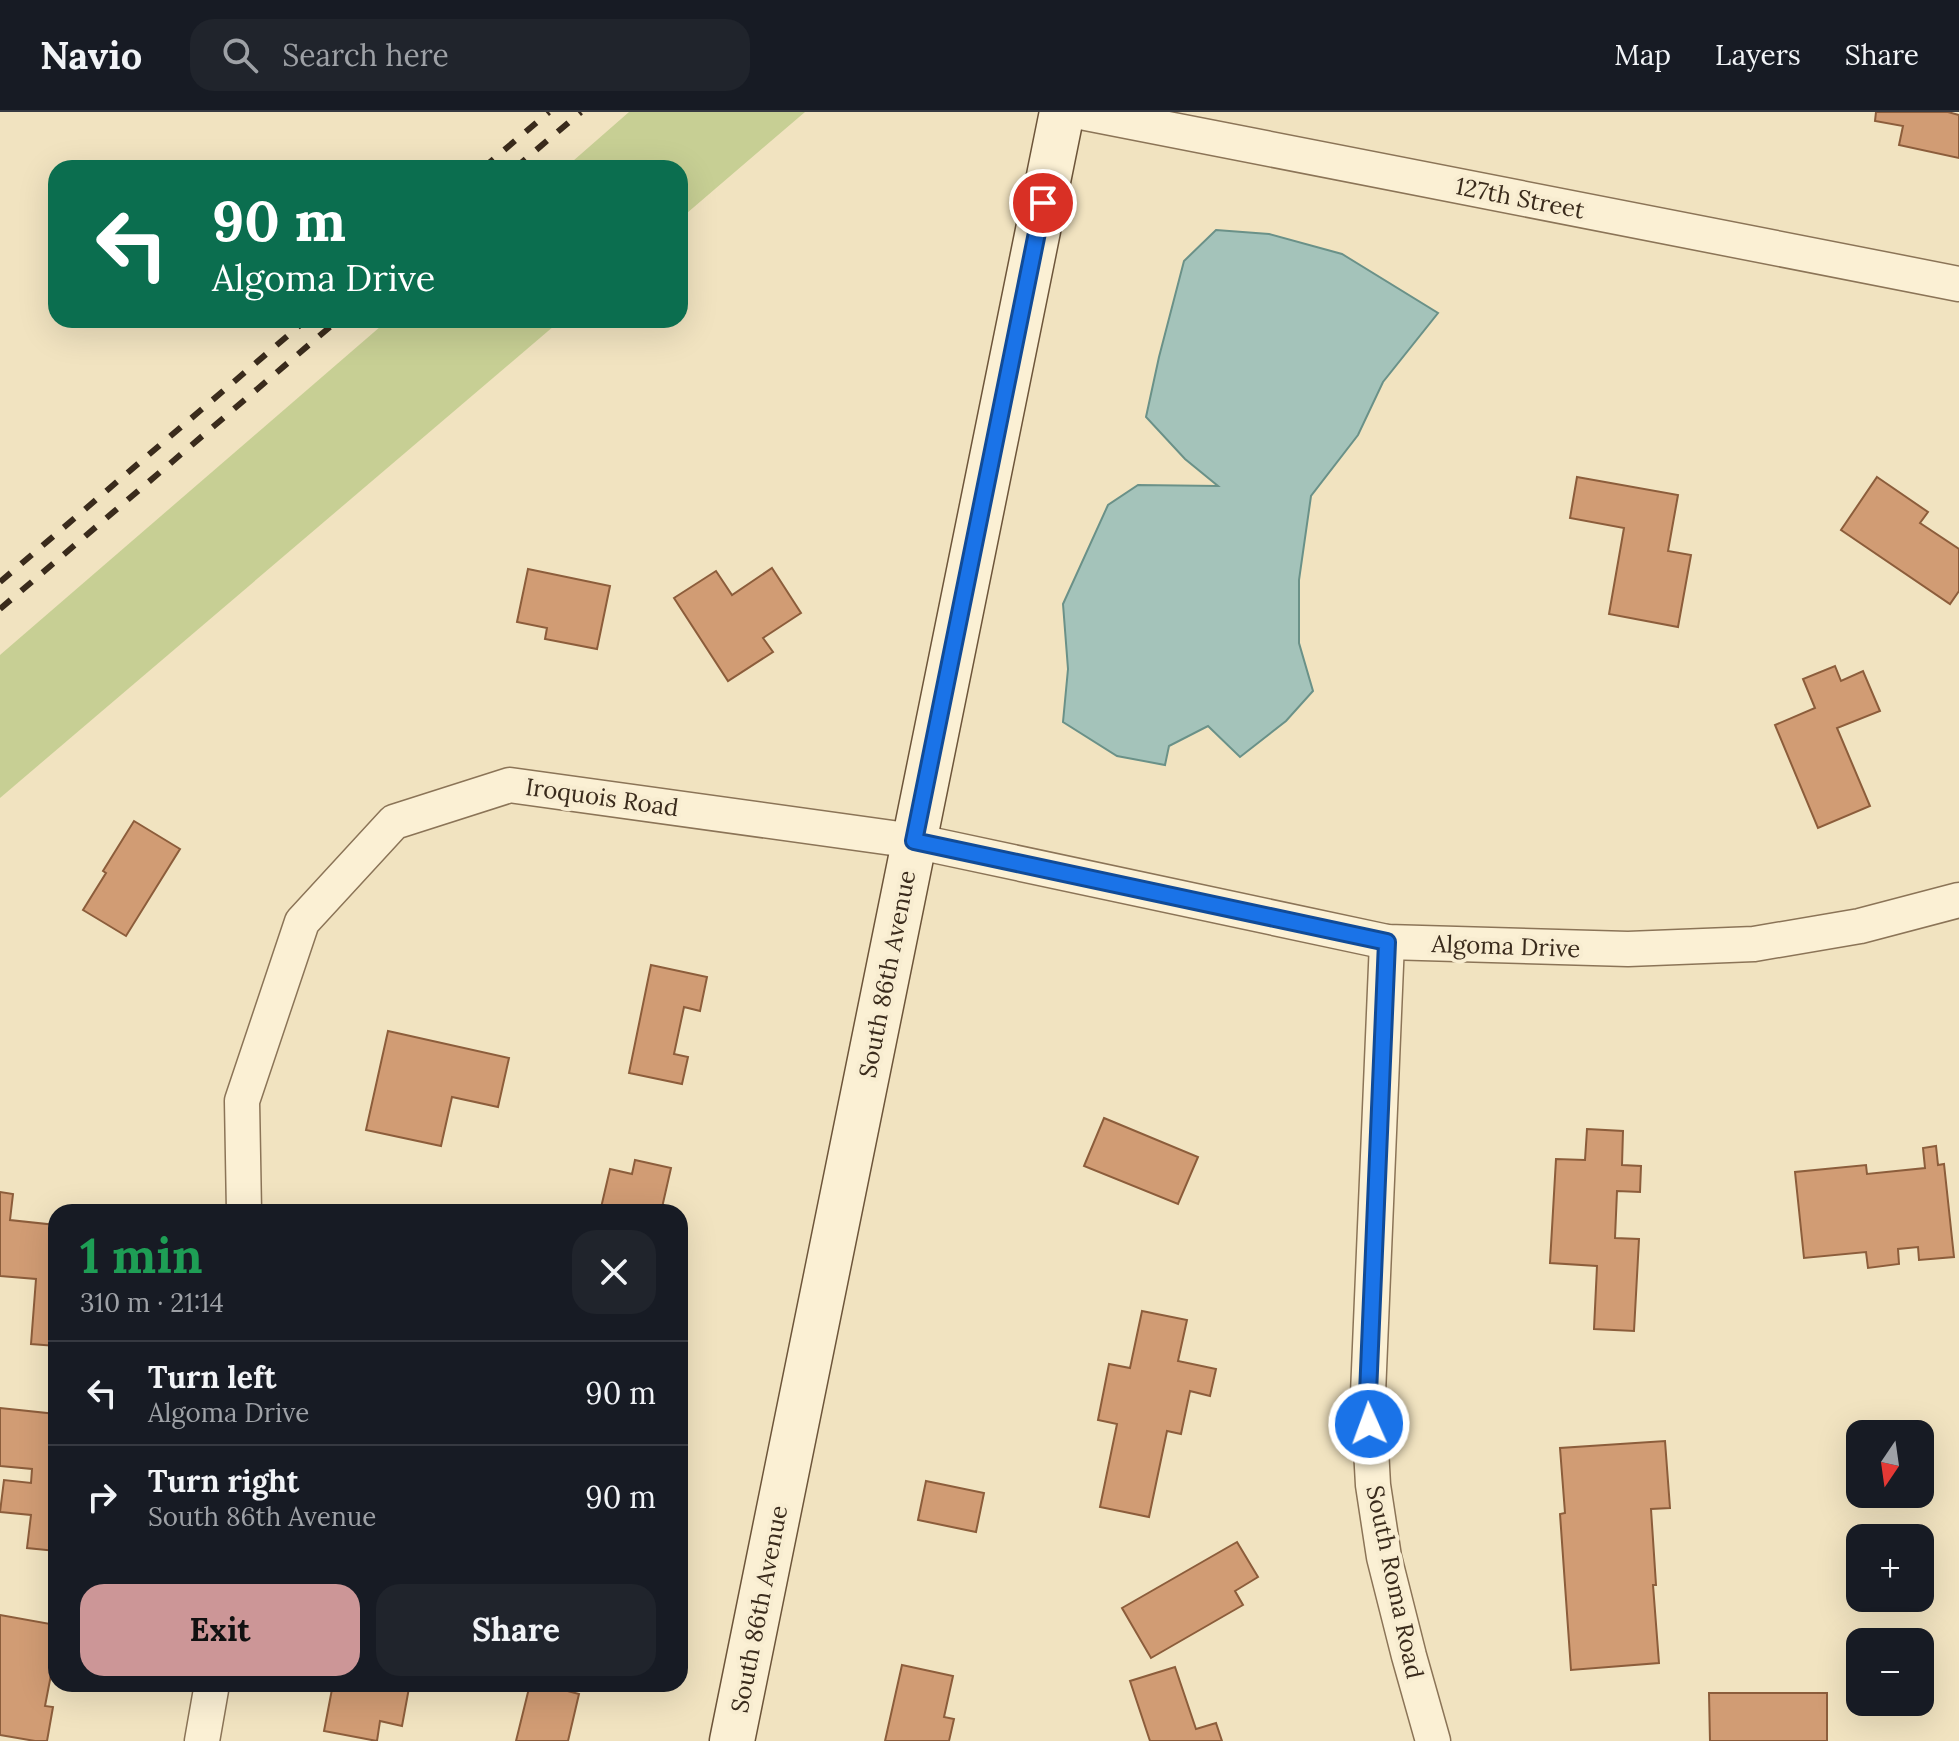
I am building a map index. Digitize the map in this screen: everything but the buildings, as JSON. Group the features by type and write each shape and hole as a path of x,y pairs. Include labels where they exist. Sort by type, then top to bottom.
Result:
{"street":[{"name":"South 86th Avenue","path":"732,1741 1062,112"},
{"name":"127th Street","path":"1081,112 1959,284"},
{"name":"Iroquois Road","path":"244,1204 242,1101 302,922 394,822 510,785 914,841"},
{"name":"Algoma Drive","path":"914,841 1387,942 1628,949 1754,944 1860,926 1959,900"},
{"name":"South Roma Road","path":"1387,942 1368,1394 1373,1485 1384,1557 1433,1741"},
{"path":"202,1741 211,1692"}],"green space":[{"path":"629,112 805,112 688,212 688,160 574,160"},
{"path":"379,328 552,328 0,798 0,655"}],"water":[{"path":"1216,230 1269,234 1342,254 1438,313 1383,382 1358,435 1311,496 1299,580 1299,643 1313,691 1286,721 1240,757 1208,726 1169,746 1165,765 1117,756 1063,722 1068,669 1063,604 1108,505 1138,485 1218,486 1185,459 1146,417 1184,261"}],"railway":[{"path":"492,160 549,112"},
{"path":"524,160 581,112"},
{"path":"0,582 297,328"},
{"path":"0,609 329,328"}],"route":[{"path":"1043,203 914,841 1387,942 1369,1424"}]}
